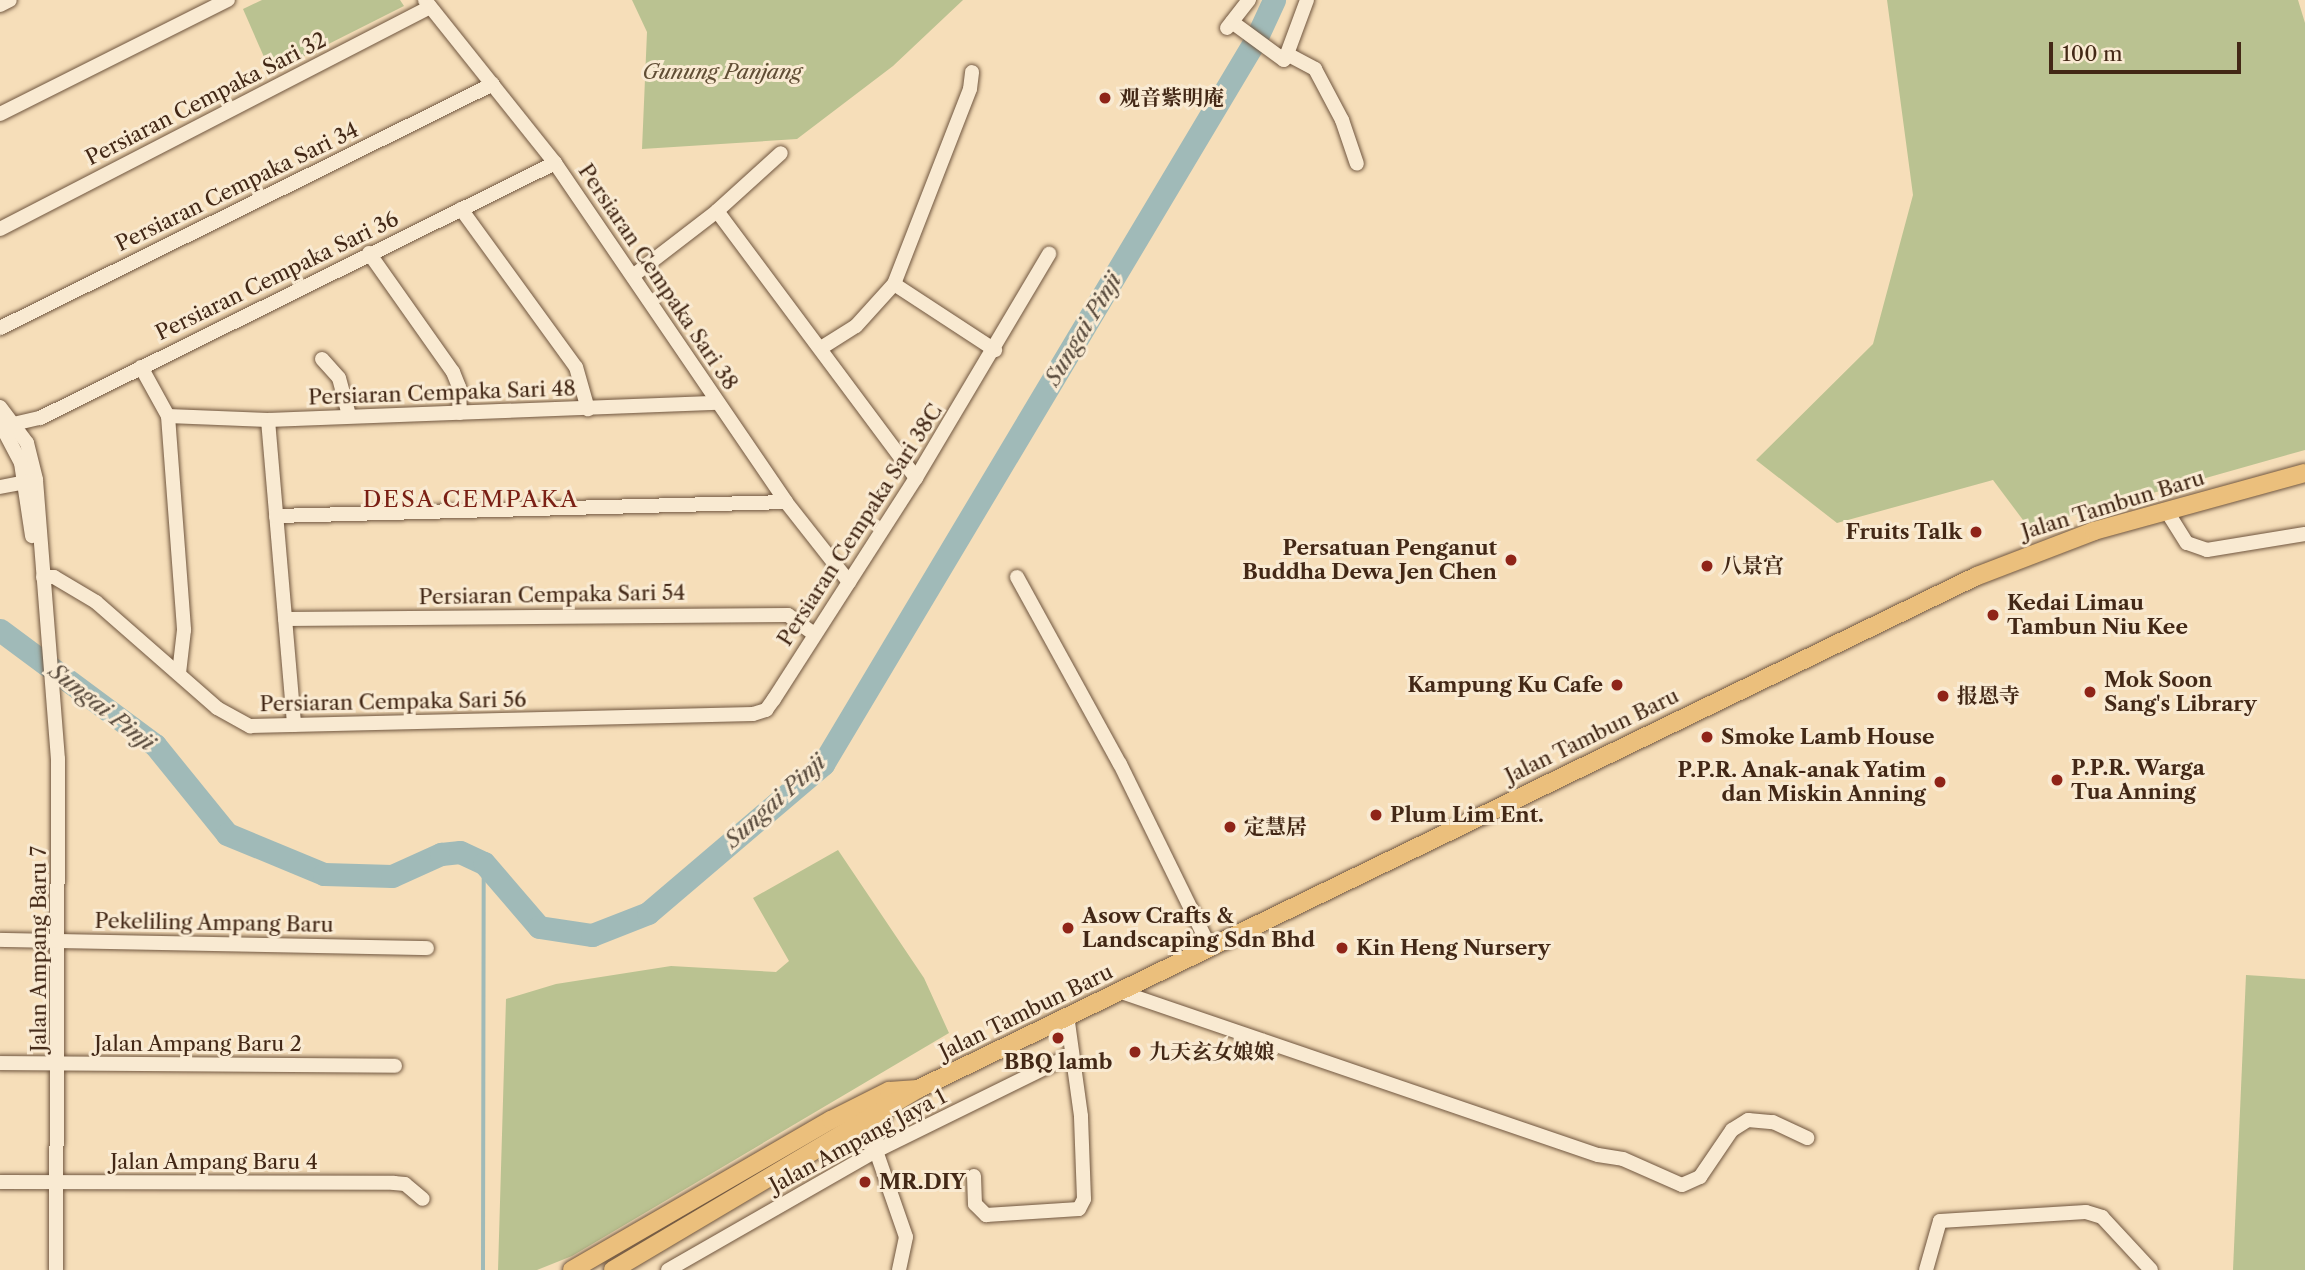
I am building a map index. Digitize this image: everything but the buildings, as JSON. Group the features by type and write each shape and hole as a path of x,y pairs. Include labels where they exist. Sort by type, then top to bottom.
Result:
{"main road":[{"name":"Jalan Tambun Baru","path":"620,1267 886,1111 918,1089 1977,576 2053,545 2166,510 2305,473"},
{"name":"Jalan Tambun Baru","path":"667,1218 831,1120 889,1091 918,1089"},
{"path":"588,1270 620,1267 667,1218"},
{"path":"572,1270 667,1218"}],"street":[{"path":"0,5 10,0"},
{"path":"0,114 228,0"},
{"path":"1249,0 1234,27 1284,60 1307,0"},
{"name":"Persiaran Cempaka Sari 38","path":"428,3 555,163 634,275 786,502 849,582"},
{"name":"Persiaran Cempaka Sari 32","path":"0,229 428,3"},
{"path":"1287,54 1315,69 1329,91 1357,164"},
{"path":"821,348 856,326 894,284 970,89 972,72"},
{"name":"Persiaran Cempaka Sari 34","path":"0,328 493,84"},
{"path":"634,275 717,211 781,153"},
{"name":"Persiaran Cempaka Sari 36","path":"17,426 555,163"},
{"path":"461,208 576,367 588,409"},
{"path":"717,211 916,478"},
{"path":"369,253 453,372 459,387 460,413"},
{"name":"Persiaran Cempaka Sari 38C","path":"753,715 766,710 916,478 995,350 1049,254"},
{"path":"894,284 995,350"},
{"path":"322,359 339,378 349,416"},
{"path":"141,367 168,416 184,630 179,673"},
{"name":"Persiaran Cempaka Sari 48","path":"168,416 268,420 718,403"},
{"path":"0,407 17,426 27,443 27,478"},
{"path":"268,420 294,725"},
{"path":"0,421 17,426"},
{"path":"0,421 16,448 27,478"},
{"path":"0,487 27,478"},
{"name":"Jalan Ampang Baru 7","path":"27,478 43,577 53,690 61,942 56,1270"},
{"path":"276,516 786,502"},
{"path":"2166,510 2187,543 2207,550 2305,534"},
{"name":"Persiaran Cempaka Sari 56","path":"43,577 54,577 96,602 217,708 250,726 753,715"},
{"path":"1017,577 1120,764 1210,948"},
{"name":"Persiaran Cempaka Sari 54","path":"285,619 788,615 814,634"},
{"name":"Pekeliling Ampang Baru","path":"0,940 427,948"},
{"path":"1121,992 1598,1155 1623,1159 1682,1185 1700,1177 1732,1130 1748,1119 1773,1122 1808,1138"},
{"path":"974,1176 975,1204 986,1215 1079,1209 1084,1199 1081,1116 1071,1055 1068,1015"},
{"name":"Jalan Ampang Jaya 1","path":"668,1270 875,1148 1071,1055"},
{"name":"Jalan Ampang Baru 2","path":"0,1063 395,1066"},
{"path":"886,1111 875,1148 906,1237 899,1270"},
{"path":"825,1145 860,1141 875,1148"},
{"name":"Jalan Ampang Baru 4","path":"0,1182 394,1183 405,1185 423,1199"},
{"path":"1926,1270 1940,1221 2086,1212 2102,1217 2151,1270"}],"green space":[{"path":"262,0 400,0 404,6 271,73 243,9"},
{"name":"Gunung Panjang","path":"632,0 963,0 893,66 797,139 642,149 647,32"},
{"path":"1887,0 2298,0 2305,23 2305,450 2029,528 1993,480 1837,523 1756,460 1873,344 1913,195"},
{"path":"838,850 924,978 949,1033 572,1256 537,1270 498,1270 506,999 556,984 671,966 776,972 789,961 753,898"},
{"path":"2246,975 2305,979 2305,1270 2233,1270"}],"waterway":[{"name":"Sungai Pinji","path":"0,630 155,745 227,834 324,874 392,876 441,854 460,852 484,863 539,927 592,935 648,913 823,764 1256,39 1274,0"},
{"path":"483,1270 484,863"}],"place":[{"name":"观音紫明庵","path":"1105,98"},
{"name":"Fruits Talk","path":"1976,532"},
{"name":"Persatuan Penganut Buddha Dewa Jen Chen","path":"1511,560"},
{"name":"八景宫","path":"1707,566"},
{"name":"Kedai Limau Tambun Niu Kee","path":"1993,615"},
{"name":"Kampung Ku Cafe","path":"1617,685"},
{"name":"Mok Soon Sang's Library","path":"2090,692"},
{"name":"报恩寺","path":"1943,696"},
{"name":"Smoke Lamb House","path":"1707,737"},
{"name":"P.P.R. Warga Tua Anning","path":"2057,780"},
{"name":"P.P.R. Anak-anak Yatim dan Miskin Anning","path":"1940,782"},
{"name":"Plum Lim Ent.","path":"1376,815"},
{"name":"定慧居","path":"1230,827"},
{"name":"Asow Crafts & Landscaping Sdn Bhd","path":"1068,928"},
{"name":"Kin Heng Nursery","path":"1342,948"},
{"name":"BBQ lamb","path":"1058,1038"},
{"name":"九天玄女娘娘","path":"1135,1052"},
{"name":"MR.DIY","path":"865,1182"}],"district":[{"name":"DESA CEMPAKA","path":"471,499"}]}
